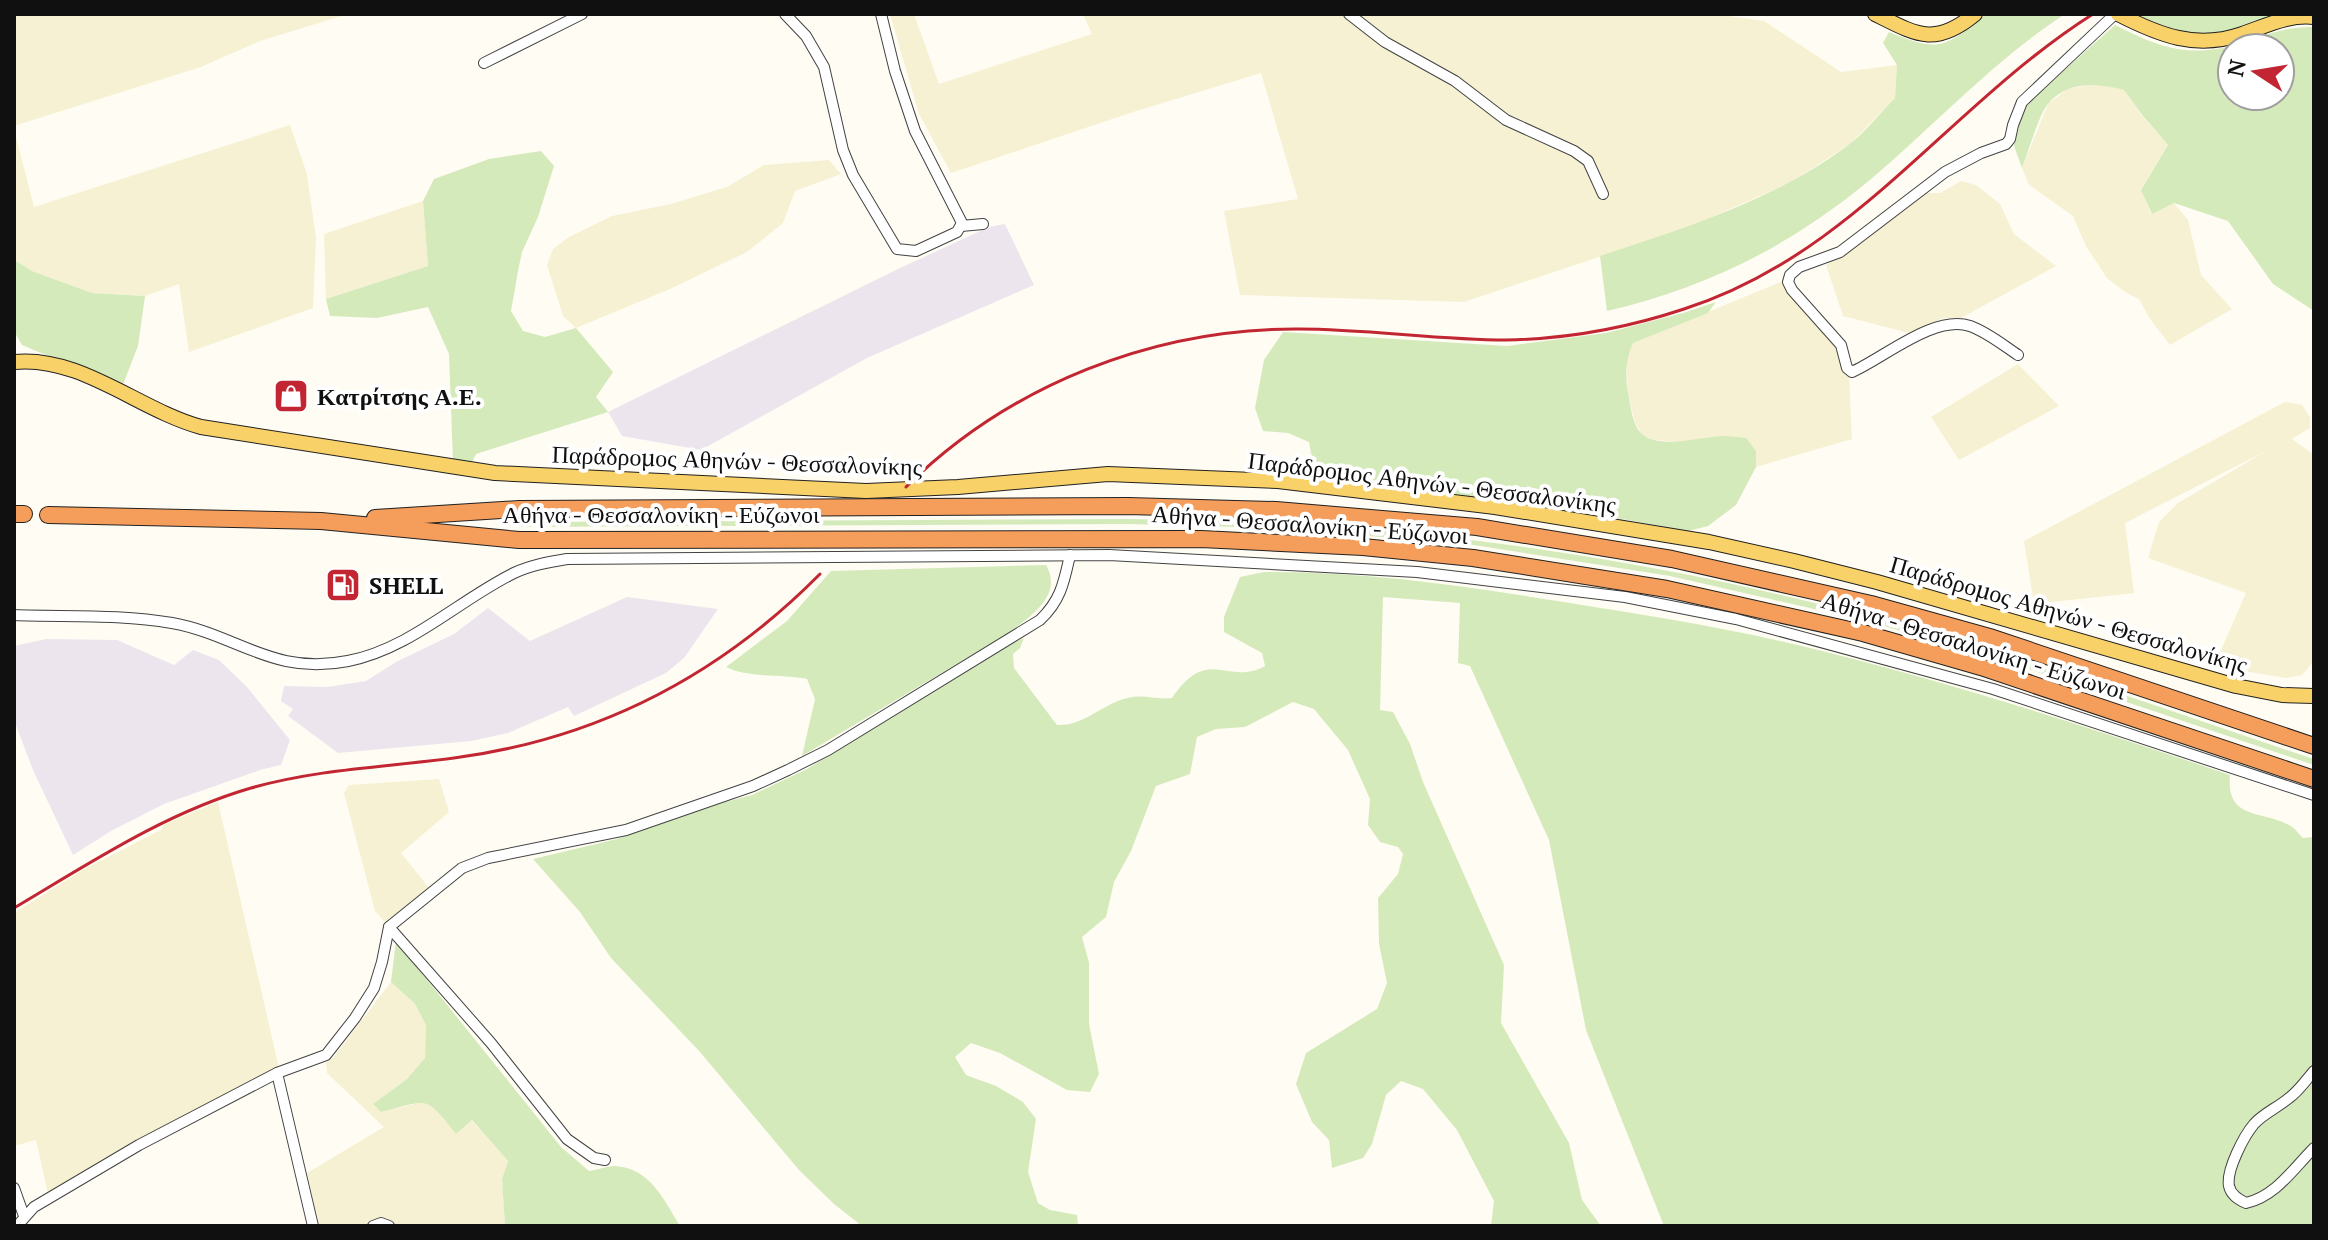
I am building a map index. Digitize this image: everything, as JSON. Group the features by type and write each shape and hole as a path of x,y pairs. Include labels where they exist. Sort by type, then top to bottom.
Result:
{"highway":[{"name":"Αθήνα - Θεσσαλονίκη - Εύζωνοι","path":"322,521 519,509 1128,506 1291,511 1477,527 1672,559 1871,604 1993,638 2314,746"},
{"name":"Αθήνα - Θεσσαλονίκη - Εύζωνοι","path":"48,515 322,521 519,540 1128,537 1275,541 1473,558 1667,589 1863,633 1981,667 2314,779"}],"main road":[{"path":"1875,14 1905,28 1935,36 1949,32 1975,14"},
{"path":"2116,14 2168,37 2200,42 2231,37 2285,19 2314,17"},
{"name":"Παράδρομος Αθηνών - Θεσσαλονίκης","path":"14,362 43,363 65,369 165,415 201,427 484,472 866,491 958,487 1108,474 1278,481 1495,507 1709,542 1794,561 1890,585 2236,686 2282,695 2314,696"}],"street":[{"path":"484,63 582,14"},
{"path":"785,14 806,36 824,67 843,150 853,175 897,249 916,251 957,232 962,223 915,131 895,71 881,14"},
{"path":"1349,14 1385,42 1455,81 1506,120 1574,151 1588,161 1603,194"},
{"path":"2018,355 1969,326 1950,322 1934,327 1852,372 1847,368 1841,345 1792,290 1788,282 1790,275 1799,267 1840,252 1945,172 2006,144 2022,102 2116,14"},
{"path":"961,226 983,224"},
{"path":"14,1188 20,1221 64,1188 139,1145 277,1073 326,1055 374,988 389,927 462,868 488,858 626,830 753,786 828,750 1040,620 1054,607 1063,586 1070,555"},
{"path":"14,615 167,623 202,632 270,658 330,663 372,654 397,642 515,572 567,559 1070,555 1199,558 1417,572 1625,597 1736,619 1993,689 2314,795"},
{"path":"389,927 491,1043 567,1139 594,1158 605,1160"},
{"path":"2314,1071 2289,1099 2265,1113 2252,1126 2229,1175 2229,1188 2246,1203 2258,1200 2272,1192 2314,1148"},
{"path":"277,1073 313,1226"},
{"path":"373,1226 381,1223 389,1226"}],"shaded area":[{"path":"14,14 348,14 260,41 201,67 14,126"},
{"path":"890,14 914,14 939,84 1092,34 1083,14 1714,14 1764,21 1841,72 1897,65 1895,98 1850,144 1789,183 1689,227 1464,302 1240,295 1224,211 1298,199 1261,73 951,173 919,114"},
{"path":"2097,83 2124,90 2168,145 2141,189 2151,214 2174,203 2188,220 2201,275 2232,309 2170,345 2139,299 2107,278 2086,246 2073,216 2029,185 2022,168 2048,104 2068,89"},
{"path":"290,125 307,174 316,238 313,308 189,352 179,284 145,296 92,293 32,271 14,260 14,129 34,207"},
{"path":"829,160 841,174 795,191 783,223 747,252 670,289 576,328 563,316 547,265 553,249 569,237 612,216 671,204 727,187 764,165"},
{"path":"1961,181 1976,185 2000,204 2014,234 2056,266 1961,318 1943,318 1913,334 1843,316 1826,265 1926,193 1940,193"},
{"path":"423,201 428,266 326,299 324,234"},
{"path":"1005,224 1034,285 867,358 701,450 622,436 608,412 898,269 989,227"},
{"path":"1783,281 1838,346 1849,374 1852,439 1756,467 1756,451 1721,436 1682,442 1654,440 1642,435 1635,422 1628,394 1626,357 1633,343"},
{"path":"2018,364 2059,406 1959,460 1931,417"},
{"path":"2285,402 2302,405 2310,417 2310,428 2292,439 2314,455 2314,661 2302,675 2286,678 2214,666 2246,593 2148,558 2159,522 2178,503 2268,450 2125,523 2134,593 2034,604 2024,541"},
{"path":"627,597 718,609 684,658 666,673 574,716 568,707 508,733 471,741 338,753 288,716 293,709 281,701 284,686 327,687 366,681 396,662 454,634 488,608 530,641"},
{"path":"46,639 117,640 174,665 193,650 219,660 247,687 290,740 281,765 164,804 73,855 33,770 14,720 14,646"},
{"path":"439,779 449,812 401,853 429,888 385,922 375,911 344,793 349,785"},
{"path":"218,802 279,1068 48,1194 36,1140 14,1146 14,913 86,868 161,830 165,824"},
{"path":"391,982 415,1004 426,1025 425,1058 407,1079 373,1104 382,1112 423,1102 433,1106 456,1134 471,1120 508,1161 502,1179 505,1226 395,1226 390,1221 376,1220 364,1226 319,1226 307,1173 384,1127 327,1073 326,1063"}],"green space":[{"path":"1986,14 2065,14 1989,72 1871,179 1810,224 1779,244 1714,277 1607,311 1600,256 1728,211 1819,165 1854,141 1895,98 1897,65 1883,43 1889,32 1919,43 1941,44 1961,34"},
{"path":"2129,14 2285,14 2241,30 2187,38"},
{"path":"2115,25 2146,40 2176,49 2216,49 2216,112 2296,112 2296,32 2279,32 2314,27 2314,311 2273,284 2228,221 2174,203 2152,214 2141,190 2168,145 2124,90 2084,85 2065,91 2048,104 2041,116 2022,168 2014,146 2024,106"},
{"path":"541,151 554,166 538,217 522,252 511,311 523,331 545,337 576,328 613,372 596,397 608,412 476,454 471,464 453,461 449,354 428,307 377,318 330,316 326,299 428,266 423,201 434,179 489,159"},
{"path":"14,260 32,271 92,293 145,296 138,346 122,387 22,345 14,331"},
{"path":"1716,302 1708,313 1633,343 1627,363 1627,384 1634,421 1638,430 1648,438 1668,442 1721,436 1746,438 1756,451 1756,467 1736,505 1708,526 1688,531 1605,516 1316,480 1309,442 1288,433 1263,431 1255,408 1264,360 1283,332 1507,346 1606,333"},
{"path":"1128,519 1272,524 1415,534 1585,556 1698,577 1810,602 1979,648 2314,759 2314,765 1987,655 1866,621 1670,576 1474,545 1276,528 1128,524 518,527 516,524"},
{"path":"1046,565 1051,586 1042,605 1025,620 1007,634 802,756 815,699 807,679 744,673 726,667 787,621 831,571"},
{"path":"1264,572 1339,574 1452,585 1743,633 1964,690 2230,775 2233,800 2239,807 2289,825 2303,838 2314,837 2314,1226 1664,1226 1586,1030 1549,840 1470,666 1458,663 1460,603 1383,597 1380,710 1393,712 1410,744 1423,782 1504,965 1501,1023 1569,1143 1582,1200 1601,1226 1491,1226 1494,1201 1457,1130 1423,1089 1401,1081 1386,1095 1372,1144 1363,1158 1332,1168 1329,1140 1312,1122 1296,1084 1306,1053 1377,1009 1387,983 1379,944 1378,898 1398,874 1403,854 1398,847 1380,842 1368,825 1370,799 1348,750 1314,709 1293,702 1245,727 1216,729 1197,737 1190,774 1156,786 1131,851 1114,882 1106,917 1082,937 1089,963 1089,1024 1099,1074 1090,1092 1067,1090 1000,1053 971,1043 955,1057 966,1075 996,1086 1023,1102 1036,1119 1028,1172 1038,1203 1050,1210 1077,1215 1078,1226 862,1226 799,1170 700,1052 611,958 580,912 533,859 617,839 710,806 752,795 807,769 1024,638 1013,654 1014,668 1057,725 1084,719 1128,698 1172,698 1197,673 1208,670 1252,671 1265,666 1262,653 1224,632 1224,617 1240,577"},
{"path":"396,941 561,1147 589,1171 615,1166 638,1173 655,1187 680,1226 505,1226 502,1179 508,1161 472,1120 456,1134 431,1106 418,1103 381,1112 373,1104 407,1079 425,1058 426,1025 415,1004 391,982"}],"railway":[{"path":"906,487 990,419 1037,392 1087,369 1191,339 1245,331 1299,329 1480,340 1529,339 1596,331 1684,309 1744,285 1799,253 1898,176 2041,51 2093,14"},
{"path":"14,908 158,825 219,798 276,782 327,773 507,749 606,719 653,698 740,644 820,574"}],"place":[{"name":"Κατρίτσης Α.Ε.","path":"291,396"},
{"name":"SHELL","path":"343,585"}]}
